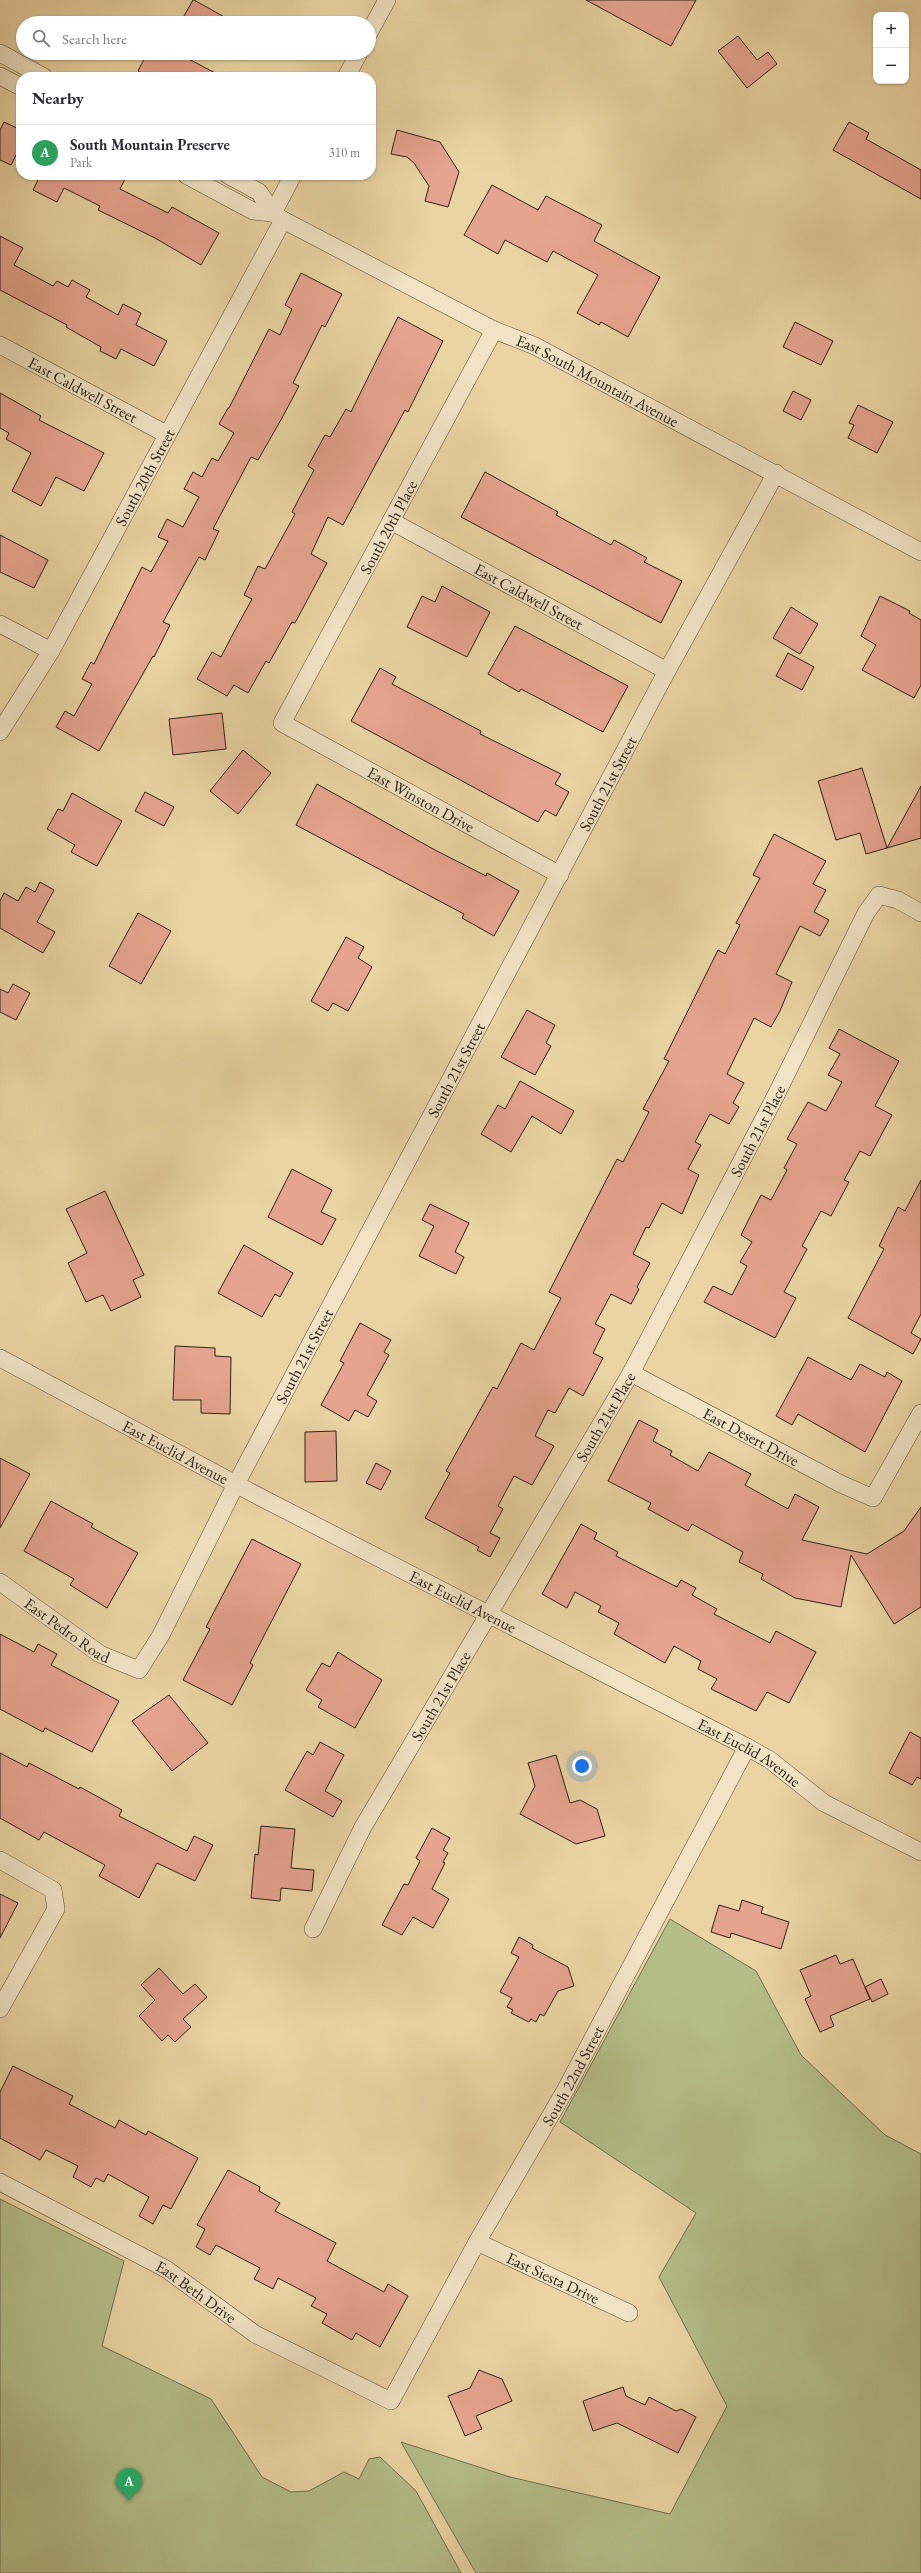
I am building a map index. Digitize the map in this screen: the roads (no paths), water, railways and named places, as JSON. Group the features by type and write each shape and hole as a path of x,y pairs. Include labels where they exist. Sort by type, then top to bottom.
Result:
{"street":[{"path":"376,21 387,0"},
{"path":"0,53 35,72"},
{"path":"349,72 355,60"},
{"path":"0,76 16,84"},
{"name":"East South Mountain Avenue","path":"195,180 253,211 278,217 494,330 534,346 776,472 921,552"},
{"path":"237,180 260,192 278,217"},
{"name":"South 20th Street","path":"0,732 51,651 166,434 278,217 291,180"},
{"name":"South 20th Place","path":"282,723 494,330"},
{"name":"East Caldwell Street","path":"0,345 166,434"},
{"name":"South 21st Street","path":"139,1670 160,1636 236,1484 667,671 776,472"},
{"name":"East Caldwell Street","path":"391,521 667,671"},
{"path":"0,624 51,651"},
{"name":"East Winston Drive","path":"282,723 560,875"},
{"name":"South 21st Place","path":"313,1929 363,1827 487,1614 631,1373 776,1095 866,913 879,895 898,900 921,912"},
{"name":"East Euclid Avenue","path":"0,1358 236,1484 747,1747 770,1760 824,1804 921,1852"},
{"name":"East Desert Drive","path":"631,1373 841,1484 873,1498 921,1413"},
{"name":"East Pedro Road","path":"0,1582 100,1654 139,1670"},
{"name":"South 22nd Street","path":"391,2401 477,2242 566,2089 747,1747"},
{"path":"0,1860 53,1890 56,1908 0,2009"},
{"name":"East Beth Drive","path":"0,2182 166,2269 255,2334 391,2401"},
{"name":"East Siesta Drive","path":"477,2242 629,2313"}],"place":[{"name":"South Mountain Preserve","path":"129,2501"}]}
